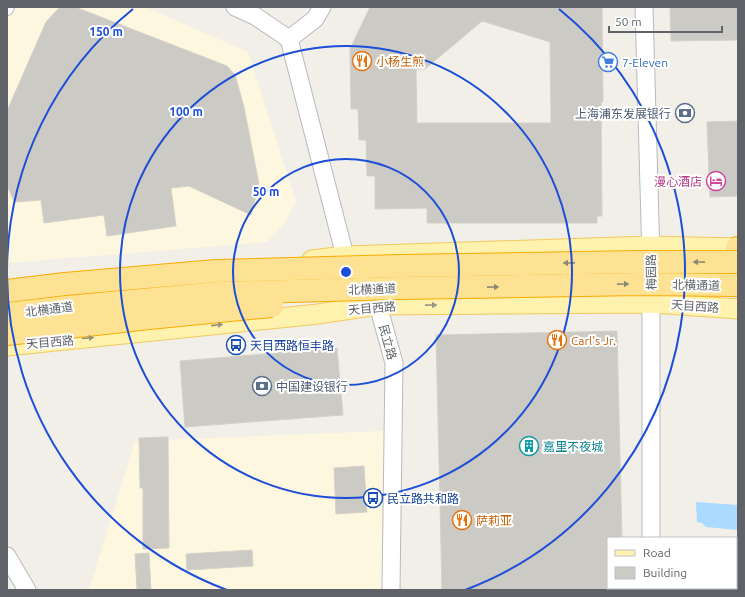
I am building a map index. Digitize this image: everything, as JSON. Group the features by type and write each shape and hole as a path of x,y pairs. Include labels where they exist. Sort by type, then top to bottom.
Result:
{"highway":[{"name":"北横通道","path":"7,293 65,284 216,271 625,262 738,251"},
{"name":"北横通道","path":"7,314 218,293 640,284 738,285"},
{"path":"7,334 213,311 396,295 464,287"}],"main road":[{"path":"7,293 345,256 650,246 738,251"},
{"path":"7,326 338,296 378,306"},
{"name":"天目西路","path":"7,346 318,314 378,306 652,303 738,310"}],"street":[{"path":"235,7 256,16 289,39 315,19 322,7"},
{"name":"梅园路","path":"644,7 652,303 650,537"},
{"name":"民立路","path":"289,39 345,256 378,306 394,363 391,590"},
{"path":"7,556 27,590"}],"shaded area":[{"path":"7,7 145,7 248,52 296,202 284,224 267,242 7,263"},
{"path":"385,431 382,590 89,590 135,441"}],"water":[{"path":"696,502 738,505 738,530 706,527 702,523 697,522"}],"building":[{"path":"63,7 75,7 227,66 235,75 244,107 259,184 251,215 189,186 171,188 176,226 107,236 104,215 44,223 41,200 14,202 7,185 7,111 46,22 58,9"},
{"path":"370,7 602,7 602,216 597,216 597,223 427,223 427,208 375,209 375,176 367,176 366,140 359,140 358,109 351,109 350,49","holes":["482,21 550,42 551,123 417,123 416,69 425,69"]},
{"path":"670,7 738,7 738,40 671,41"},
{"path":"738,121 738,196 710,197 707,122"},
{"name":"嘉里不夜城","path":"617,331 622,537 607,537 608,590 442,590 436,335"},
{"path":"337,348 343,415 185,427 180,361"},
{"path":"168,437 169,548 143,549 143,488 140,488 139,438"},
{"path":"364,466 367,512 336,514 334,468"},
{"path":"252,550 253,566 187,570 186,554"},
{"path":"149,553 151,590 137,590 135,554"}],"place":[{"name":"小杨生煎","path":"362,61"},
{"name":"7-Eleven","path":"608,62"},
{"name":"上海浦东发展银行","path":"685,113"},
{"name":"漫心酒店","path":"716,181"},
{"name":"Carl's Jr.","path":"557,340"},
{"name":"天目西路恒丰路","path":"236,345"},
{"name":"中国建设银行","path":"262,386"},
{"name":"嘉里不夜城","path":"529,446"},
{"name":"民立路共和路","path":"373,498"},
{"name":"萨莉亚","path":"462,520"}]}
